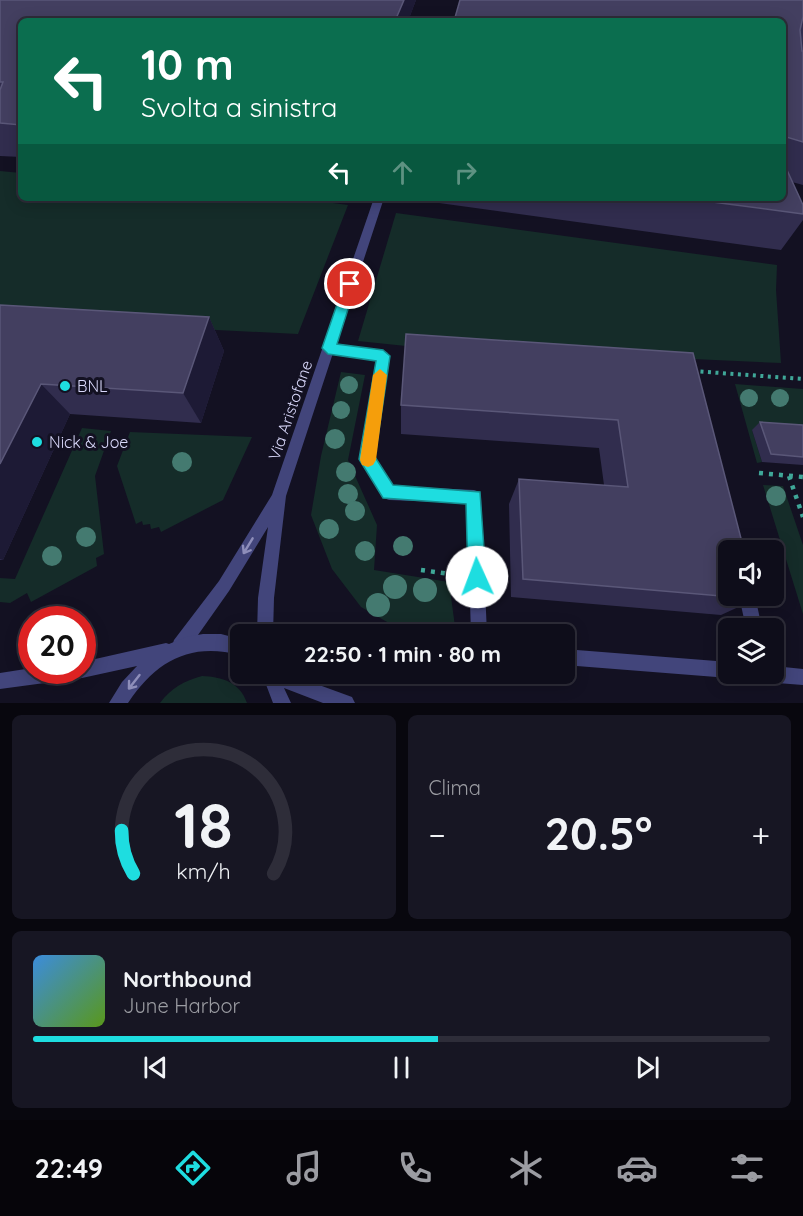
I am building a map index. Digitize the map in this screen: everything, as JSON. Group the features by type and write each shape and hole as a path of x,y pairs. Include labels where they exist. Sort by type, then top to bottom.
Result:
{"street":[{"path":"792,40 799,28"},
{"name":"Via Aristofane","path":"279,496 377,201"},
{"path":"328,348 383,356 367,459 388,493 474,497 479,624"},
{"path":"265,624 266,598 279,496"},
{"path":"118,703 142,671 175,648 224,586 279,496"},
{"path":"96,666 203,640 230,644"},
{"path":"575,658 718,669"},
{"path":"784,676 803,677"},
{"path":"0,681 18,679"},
{"path":"275,684 282,703"},
{"path":"297,684 346,703"}],"path":[{"path":"692,371 803,379"},
{"path":"759,473 803,477"},
{"path":"789,476 803,517"}],"green space":[{"path":"0,171 18,173 18,201 318,201 348,205 298,334 0,319"},
{"path":"396,213 777,265 776,290 781,363 406,346 358,341"},
{"path":"341,372 365,375 348,460 377,525 374,570 449,582 455,624 391,624 361,607 332,569 311,515 321,456"},
{"path":"735,384 803,389 803,430 752,430 762,462 757,463"},
{"path":"82,428 111,431 95,476 104,554 96,558 97,566 31,602 27,593 10,603 0,602 0,578 15,579"},
{"path":"130,432 252,437 223,500 161,532 159,527 151,529 150,524 143,525 142,521 136,524 117,466"},
{"path":"763,485 783,486 803,545 803,614 784,553 784,540 780,540"},
{"path":"202,676 223,679 240,690 247,703 160,703 169,693 189,680"}],"building":[{"path":"0,0 404,0 396,18 18,18 18,125 0,123 0,90 3,82 0,82"},
{"path":"460,0 803,0 800,30 803,51 803,142 786,137 786,18 455,18"},
{"path":"786,168 803,205 803,214 705,201 786,201"},
{"path":"0,305 209,317 183,393 41,384 0,464"},
{"path":"406,334 693,353 741,540 718,540 718,596 523,579 519,479 628,487 618,420 401,405"},
{"path":"760,422 803,425 803,457 771,454"}],"slow traffic":[{"path":"368,460 380,375"}],"place":[{"name":"BNL","path":"65,386"},
{"name":"Nick & Joe","path":"37,442"}],"route":[{"path":"350,284 328,348 383,356 367,459 388,493 474,497 477,577"}]}
